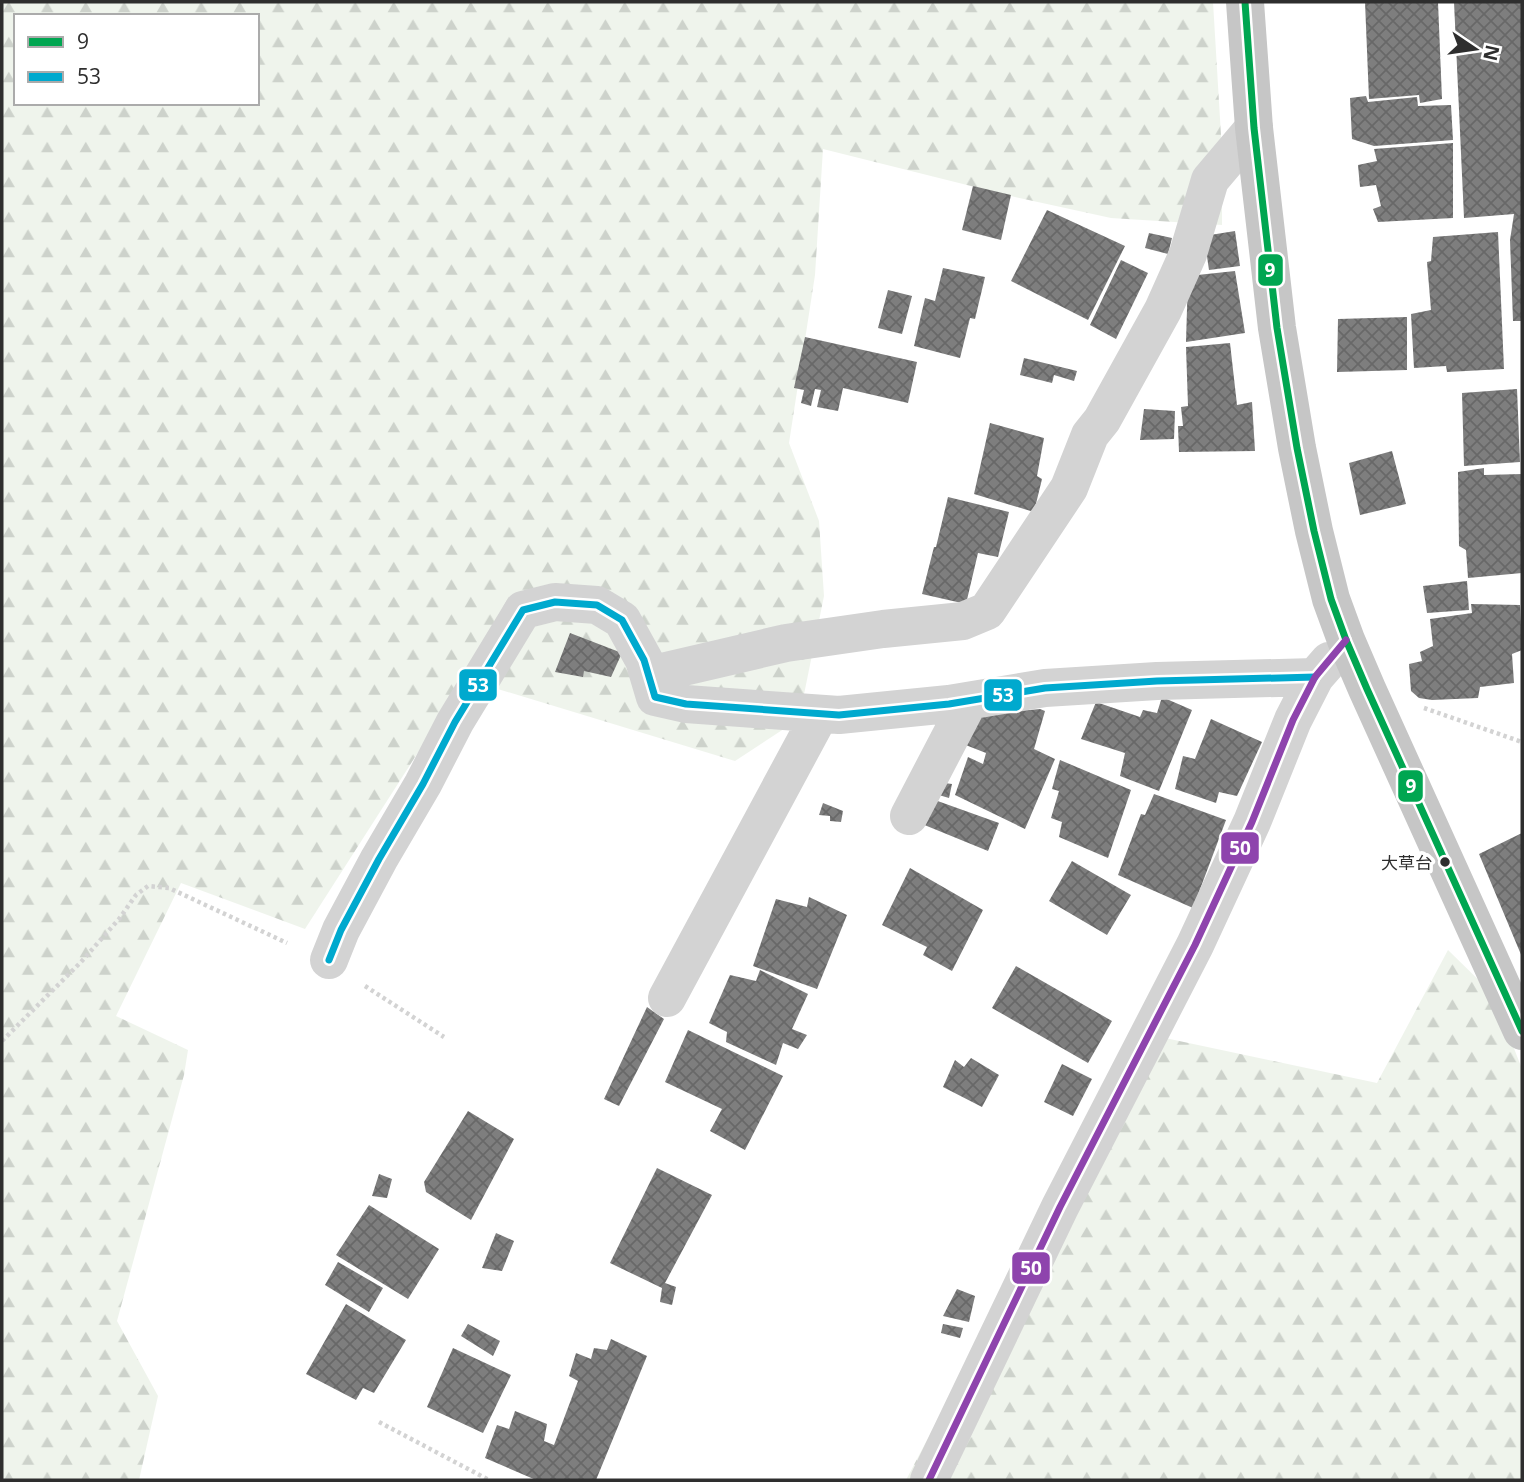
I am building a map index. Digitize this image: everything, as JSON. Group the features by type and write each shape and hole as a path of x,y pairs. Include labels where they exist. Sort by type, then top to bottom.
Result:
{"main road":[{"path":"1245,2 1254,128 1277,328 1297,448 1328,588 1367,689 1522,1031"}],"street":[{"path":"649,675 786,643 963,621 988,611 1069,488 1090,435 1102,420 1163,310 1188,254 1210,180 1254,128"},
{"path":"329,960 341,930 379,859 523,610 555,602 597,605 622,620 643,660 655,697 686,704 839,715 969,701 1045,688 1157,681 1315,677"},
{"path":"929,1480 1060,1207 1195,945 1252,822 1293,720 1315,677 1346,640"},
{"path":"909,816 969,701"},
{"path":"667,998 820,714"}],"path":[{"path":"1367,689 1522,742"},
{"path":"2,1041 81,962 136,895 148,886 169,888 329,960 444,1037"},
{"path":"379,1422 489,1480"}],"green space":[{"path":"2,2 1213,2 1222,152 1222,225 1111,218 823,149 815,275 789,443 819,521 824,596 799,719 735,761 465,679 305,929 181,883 116,1016 188,1050 184,1075 117,1321 158,1396 139,1480 2,1480"},
{"path":"1448,950 1493,994 1522,1069 1522,1480 906,1480 1020,1263 1151,1035 1377,1083"}],"building":[{"path":"1365,2 1438,2 1442,99 1420,103 1419,95 1369,99"},
{"path":"1454,2 1522,2 1522,321 1513,321 1510,240 1514,214 1464,218"},
{"path":"1366,96 1368,102 1417,97 1418,106 1451,105 1453,140 1374,146 1352,139 1350,98"},
{"path":"1453,143 1453,218 1378,222 1373,209 1381,206 1376,185 1360,187 1358,165 1377,161 1374,149"},
{"path":"973,186 1011,195 1001,240 962,230"},
{"path":"1047,210 1125,246 1088,320 1011,281"},
{"path":"1235,231 1240,266 1209,270 1204,236"},
{"path":"1498,232 1504,369 1447,372 1446,366 1414,368 1411,314 1431,310 1427,262 1431,261 1433,237"},
{"path":"1149,233 1172,238 1168,254 1145,248"},
{"path":"1121,260 1148,273 1116,339 1090,325"},
{"path":"943,268 985,277 975,319 970,318 960,358 914,346 925,298 935,301"},
{"path":"1235,271 1245,333 1186,342 1188,276"},
{"path":"888,290 912,296 902,334 878,328"},
{"path":"1407,317 1407,370 1337,372 1338,319"},
{"path":"805,337 917,362 908,403 843,388 838,411 817,407 821,390 815,389 811,406 801,403 804,390 794,388"},
{"path":"1230,343 1237,405 1252,402 1255,451 1179,452 1178,426 1183,426 1181,407 1188,406 1186,347"},
{"path":"1024,358 1077,371 1074,381 1054,375 1052,383 1020,375"},
{"path":"1517,389 1520,462 1464,466 1462,393"},
{"path":"1144,409 1175,411 1174,439 1140,440"},
{"path":"990,423 1044,438 1037,476 1042,479 1034,512 974,494"},
{"path":"1392,451 1406,504 1360,515 1349,463"},
{"path":"1484,468 1484,475 1522,474 1522,573 1468,578 1466,550 1459,546 1458,472"},
{"path":"948,497 1009,512 998,557 978,553 966,604 922,594"},
{"path":"1467,581 1469,610 1427,613 1423,586"},
{"path":"1471,604 1520,605 1522,650 1512,654 1514,683 1480,687 1478,698 1419,698 1411,691 1409,664 1422,661 1420,652 1433,646 1430,619 1472,613"},
{"path":"570,633 622,653 611,677 584,671 583,677 555,672"},
{"path":"1162,697 1192,710 1159,791 1120,776 1125,753 1081,739 1096,702 1140,717 1143,710 1157,713"},
{"path":"1040,709 1045,711 1034,749 1055,759 1025,829 955,795 968,757 983,764 986,753 963,744 978,715"},
{"path":"1211,719 1262,742 1237,796 1219,792 1216,803 1175,789 1183,756 1195,759"},
{"path":"1060,760 1131,790 1108,858 1059,837 1062,822 1051,818 1059,791 1052,789"},
{"path":"937,782 952,784 949,798 932,793"},
{"path":"1154,794 1226,820 1193,908 1118,875 1141,814 1145,815"},
{"path":"932,799 999,823 988,851 922,824"},
{"path":"823,803 843,811 841,822 830,821 830,816 819,815"},
{"path":"1522,833 1522,957 1479,854"},
{"path":"1072,861 1131,895 1107,935 1049,901"},
{"path":"910,868 983,910 952,971 923,955 927,947 882,925"},
{"path":"809,897 847,915 817,989 753,966 776,899 807,907"},
{"path":"1016,966 1112,1021 1088,1063 992,1008"},
{"path":"760,970 808,994 792,1029 807,1035 798,1049 783,1043 776,1065 726,1042 727,1032 709,1023 730,975 756,981"},
{"path":"647,1007 664,1019 619,1106 604,1099"},
{"path":"688,1030 783,1076 745,1150 710,1131 722,1109 665,1082"},
{"path":"971,1058 999,1075 982,1107 943,1087 955,1060 964,1067"},
{"path":"1062,1064 1092,1079 1073,1116 1044,1102"},
{"path":"468,1111 514,1139 471,1220 426,1192 424,1182"},
{"path":"657,1168 712,1195 665,1283 676,1287 672,1305 660,1302 662,1288 610,1263"},
{"path":"379,1174 392,1179 387,1198 372,1196"},
{"path":"369,1205 439,1249 408,1299 336,1255"},
{"path":"496,1233 514,1241 502,1271 482,1268"},
{"path":"338,1262 383,1288 369,1312 325,1285"},
{"path":"957,1289 975,1296 969,1322 943,1316"},
{"path":"346,1304 406,1340 374,1393 363,1388 356,1400 306,1374"},
{"path":"468,1324 500,1341 493,1356 461,1336"},
{"path":"943,1324 963,1328 960,1338 941,1333"},
{"path":"611,1339 647,1356 596,1480 536,1480 485,1458 497,1425 509,1429 515,1411 547,1424 544,1441 554,1445 578,1381 569,1376 576,1353 591,1359 594,1348 607,1350"},
{"path":"453,1348 511,1375 483,1433 427,1407"}],"transit line":[{"name":"9","path":"1245,2 1254,128 1277,328 1297,448 1331,599 1367,689 1522,1031"},
{"name":"53","path":"329,960 341,930 379,859 455,722 523,610 555,602 597,605 622,620 644,660 655,697 686,704 839,715 949,704 1045,688 1157,681 1315,677"},
{"name":"50","path":"929,1480 1060,1207 1195,945 1252,822 1293,720 1315,677 1346,640"}],"place":[{"name":"大草台","path":"1445,862"}]}
